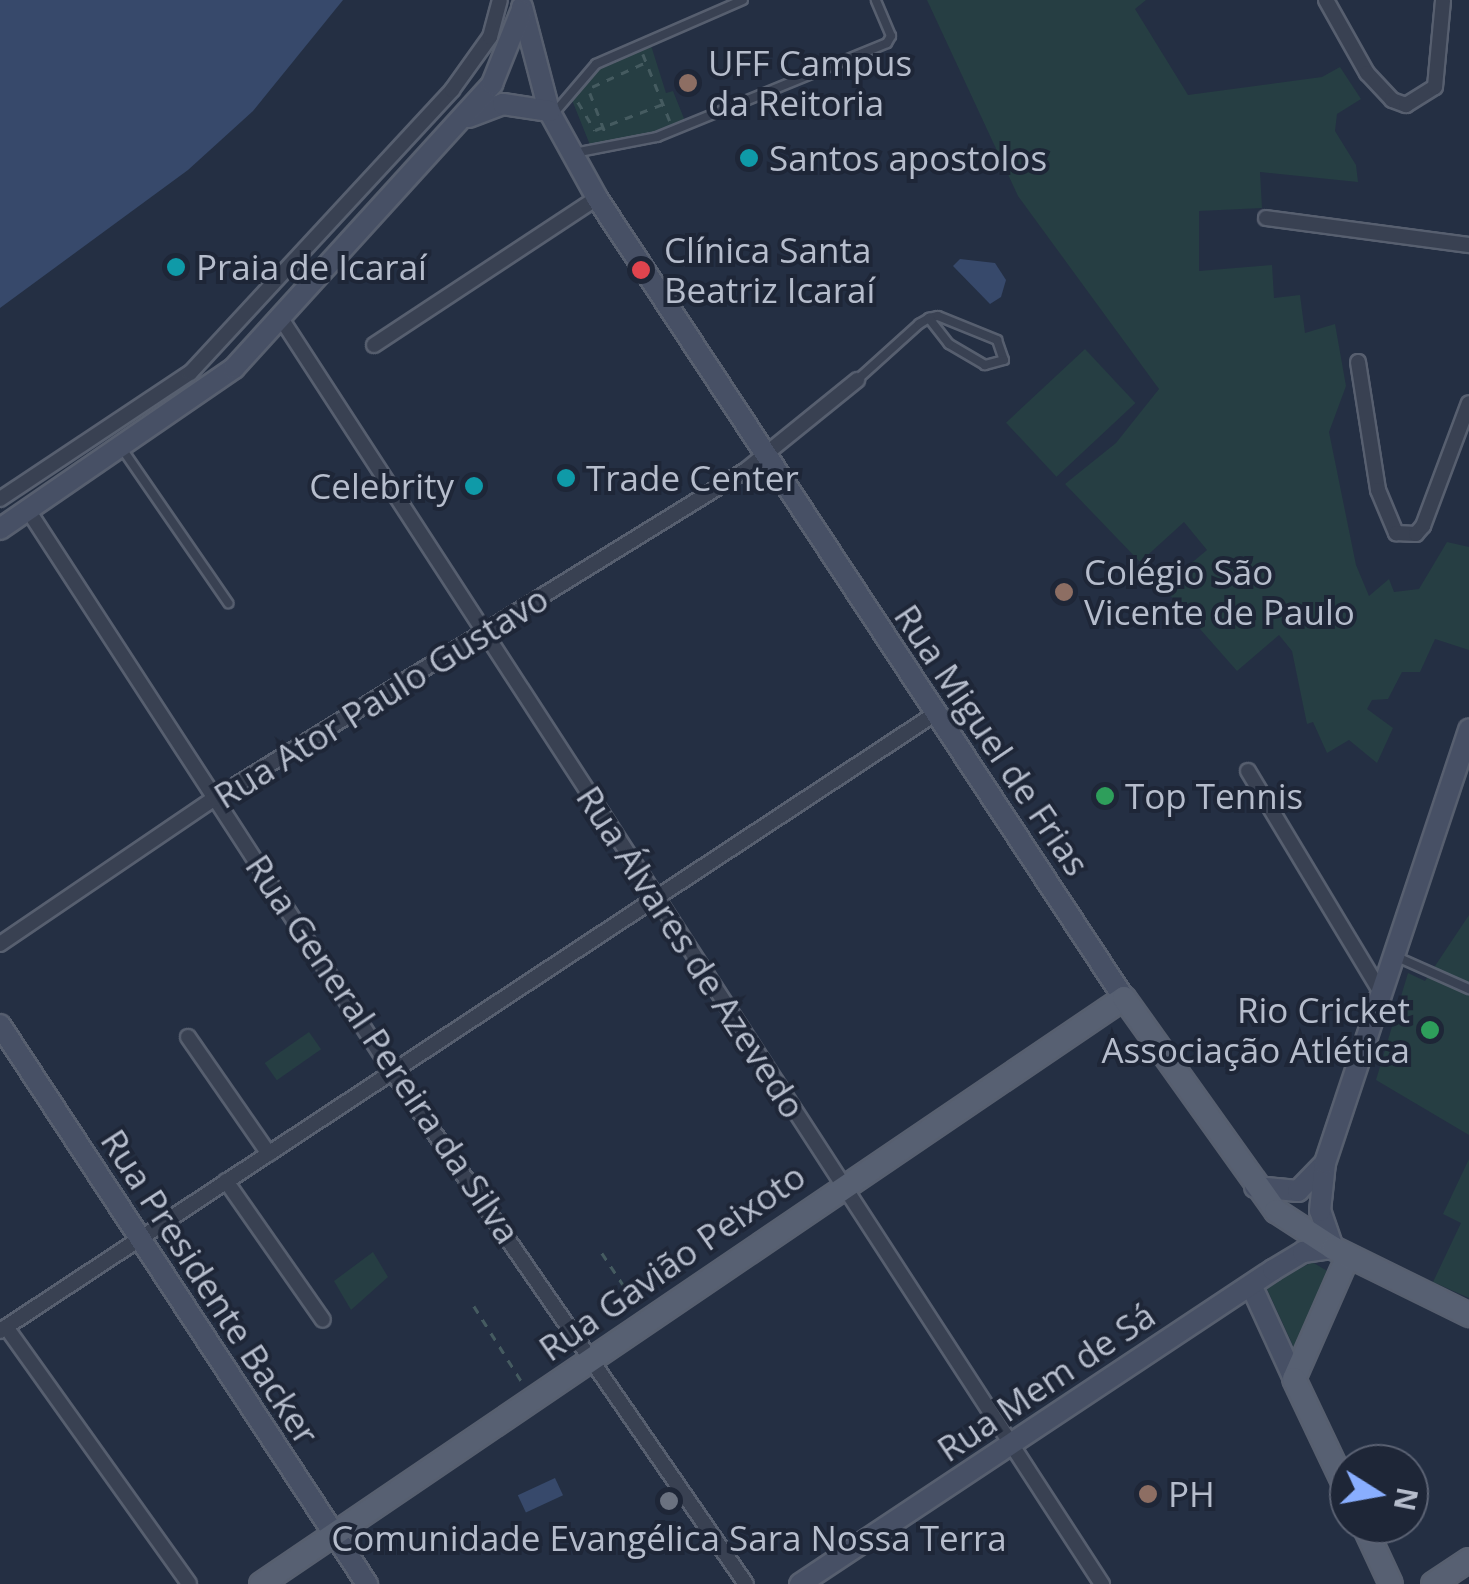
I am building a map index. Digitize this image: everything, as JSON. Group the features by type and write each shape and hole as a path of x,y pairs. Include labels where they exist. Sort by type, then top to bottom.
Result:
{"main road":[{"name":"Rua Miguel de Frias","path":"523,4 550,113 597,198 933,715 1255,1187 1276,1212 1340,1252 1469,1315"},
{"path":"0,529 234,368 282,320 463,120 500,71 523,4"},
{"path":"463,120 503,104 550,113"},
{"path":"1294,1379 1340,1252 1320,1211 1325,1162 1469,729"},
{"name":"Rua Gavião Peixoto","path":"261,1584 1124,998"},
{"name":"Rua Presidente Backer","path":"0,1025 367,1584"},
{"path":"1255,1187 1298,1191 1325,1162"},
{"name":"Rua Mem de Sá","path":"800,1584 1302,1252 1340,1252"},
{"path":"1251,1285 1329,1453"},
{"path":"1372,1544 1391,1584"},
{"path":"1434,1584 1469,1560"}],"street":[{"path":"0,499 190,373 460,79 490,38 500,0"},
{"path":"1326,0 1367,73 1406,105 1435,88 1443,0"},
{"path":"374,345 597,198"},
{"path":"1266,218 1469,245"},
{"name":"Rua Álvares de Azevedo","path":"282,320 844,1187 1014,1442 1102,1584"},
{"path":"1358,362 1378,490 1396,533 1409,536 1423,526 1469,403"},
{"name":"Rua Ator Paulo Gustavo","path":"0,944 215,798 766,456 856,380"},
{"name":"Rua General Pereira da Silva","path":"28,510 395,1076 746,1584"},
{"path":"189,1584 3,1329 226,1181 395,1076 655,897 933,715"},
{"path":"1248,771 1383,996"},
{"path":"188,1037 269,1154"},
{"path":"226,1181 323,1320"}],"lane":[{"path":"550,113 596,64 743,0"},
{"path":"571,155 674,131 887,42 891,36 876,0"},
{"path":"856,380 929,318 950,316 985,333 1001,343 1004,360 985,364 949,344 929,318"},
{"path":"122,447 228,603"},
{"path":"1396,957 1469,990"}],"path":[{"path":"638,44 674,131"},
{"path":"646,62 588,88 578,102 580,114 586,124 604,130 664,104"},
{"path":"583,78 610,144"},
{"path":"602,1252 647,1322"},
{"path":"474,1306 534,1400"}],"green space":[{"path":"927,0 1146,0 1135,9 1188,95 1322,77 1340,67 1361,99 1337,114 1335,131 1356,165 1358,182 1260,172 1262,208 1199,211 1199,271 1272,265 1274,298 1300,295 1305,333 1335,324 1346,386 1329,432 1356,565 1369,596 1389,579 1394,592 1419,589 1447,542 1469,547 1469,650 1435,639 1420,672 1402,672 1388,699 1372,700 1367,709 1393,728 1377,763 1349,740 1327,753 1313,722 1307,724 1292,651 1279,635 1237,671 1163,587 1207,550 1184,522 1140,562 1065,484 1116,443 1159,389 1018,196"},
{"path":"649,39 666,93 673,91 687,126 657,137 590,145 570,95 596,64"},
{"path":"1085,349 1135,403 1056,477 1006,423"},
{"name":"Rio Cricket Associação Atlética","path":"1469,915 1469,1135 1376,1080 1408,973 1425,981"},
{"path":"309,1032 321,1049 277,1080 265,1063"},
{"path":"1469,1159 1469,1298 1433,1282 1461,1223 1443,1214"},
{"path":"373,1252 388,1277 351,1310 334,1281"},
{"path":"1312,1262 1329,1272 1294,1348 1266,1287"}],"water":[{"path":"0,0 343,0 253,111 188,170 0,308"},
{"path":"960,259 995,263 1006,280 1001,297 990,304 953,266"},
{"path":"555,1478 563,1495 526,1513 518,1495"}],"place":[{"name":"UFF Campus da Reitoria","path":"688,83"},
{"name":"Santos apostolos","path":"749,158"},
{"name":"Praia de Icaraí","path":"176,267"},
{"name":"Clínica Santa Beatriz Icaraí","path":"641,270"},
{"name":"Trade Center","path":"566,478"},
{"name":"Celebrity","path":"474,486"},
{"name":"Colégio São Vicente de Paulo","path":"1064,592"},
{"name":"Top Tennis","path":"1105,796"},
{"name":"Rio Cricket Associação Atlética","path":"1430,1030"},
{"name":"PH","path":"1148,1494"},
{"name":"Comunidade Evangélica Sara Nossa Terra","path":"669,1501"}]}
